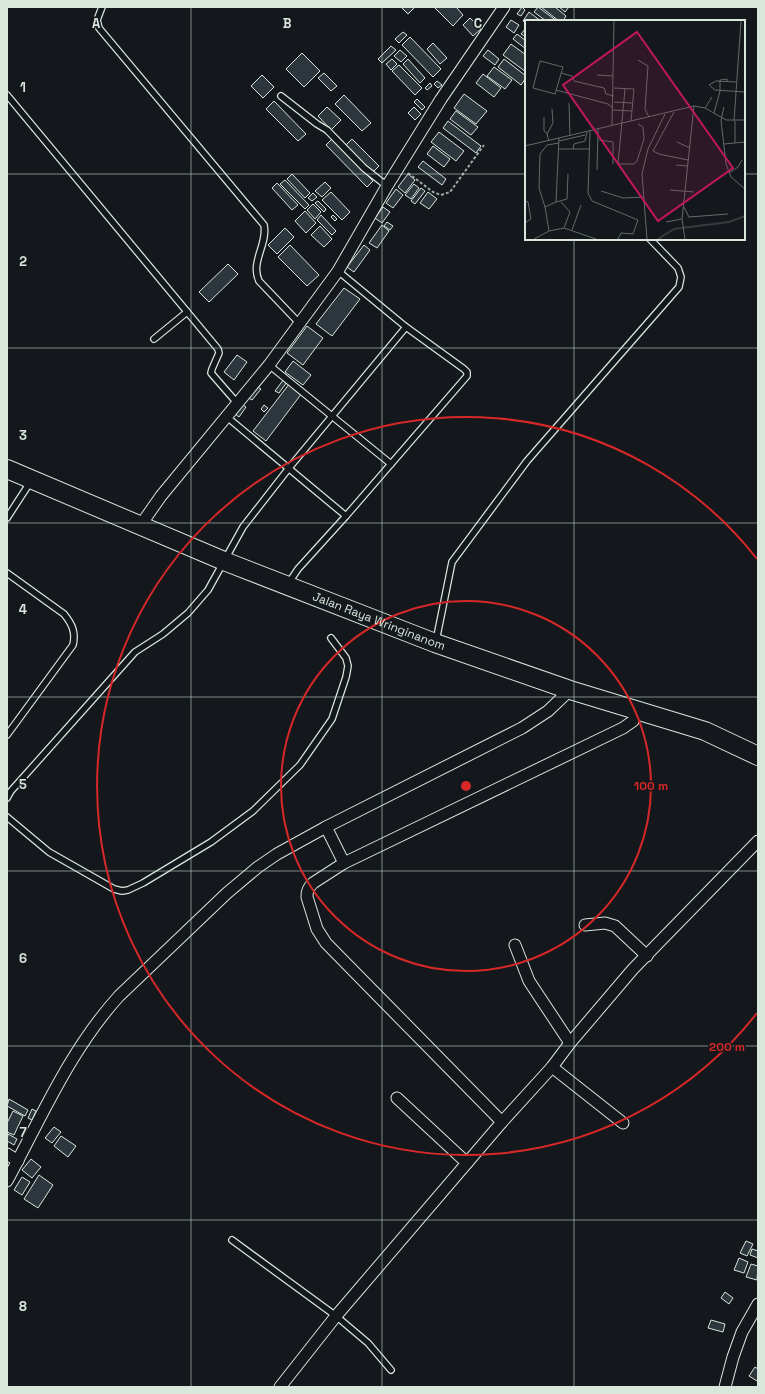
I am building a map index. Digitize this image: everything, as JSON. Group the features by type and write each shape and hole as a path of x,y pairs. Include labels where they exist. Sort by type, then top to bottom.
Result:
{"main road":[{"name":"Jalan Raya Wringinanom","path":"7,469 286,586 435,643 570,690 705,731 758,756"}],"street":[{"path":"140,526 161,496 269,365 338,272 387,186 441,99 504,7"},
{"path":"7,1181 59,1082 90,1032 115,1001 245,877 277,854 326,827 522,728 548,711 570,690"},
{"path":"502,1122 326,943 321,937 312,915 307,898 307,892 313,883 344,863 623,728 632,721 638,711"},
{"path":"326,827 344,863"},
{"path":"280,1387 336,1316 502,1122 552,1067 570,1043 647,956 758,842"},
{"path":"585,925 606,924 614,926 647,956"},
{"path":"515,945 529,981 570,1043"},
{"path":"552,1067 623,1123"},
{"path":"397,1098 467,1163"},
{"path":"7,1154 18,1160"},
{"path":"725,1387 733,1357 742,1332 758,1304"}],"lane":[{"path":"102,7 97,20 99,28 264,224 265,230 259,252 256,274 259,281 300,324"},
{"path":"7,95 218,350 220,354 211,373 238,404"},
{"path":"281,96 327,130 364,168 387,186"},
{"path":"435,643 452,562 527,461 679,287 681,277 678,268 651,240"},
{"path":"286,586 298,569 467,376 467,372 464,369 406,327 338,272"},
{"path":"154,339 187,312"},
{"path":"7,798 11,791 135,652 163,634 188,613 208,590 243,527 289,468 406,327"},
{"path":"269,365 391,464"},
{"path":"227,417 346,516"},
{"path":"7,518 31,480"},
{"path":"7,573 64,614 70,622 75,637 73,645 7,735"},
{"path":"7,818 49,852 114,889 122,891 128,890 143,883 211,842 247,816 300,765 332,719 346,677 348,666 346,658 331,638"},
{"path":"232,1240 336,1316 368,1343 391,1370"}],"path":[{"path":"399,167 433,192 441,194 450,192 484,145"}],"building":[{"path":"401,7 415,7 408,14"},
{"path":"434,7 456,7 463,15 453,26"},
{"path":"522,7 525,10 521,16 517,14"},
{"path":"538,7 556,20 545,20 534,12"},
{"path":"541,7 555,7 566,16 564,20 558,20"},
{"path":"559,7 569,7 565,12"},
{"path":"529,12 540,20 525,20 525,22 523,21"},
{"path":"470,18 481,29 473,36 463,25"},
{"path":"511,20 519,25 514,33 506,27"},
{"path":"525,29 525,36 521,34"},
{"path":"403,32 407,35 399,43 395,39"},
{"path":"517,34 525,40 525,48 513,39"},
{"path":"410,37 441,69 433,77 402,45"},
{"path":"433,43 447,58 440,64 427,49"},
{"path":"511,44 525,54 525,71 503,55"},
{"path":"391,46 396,50 382,63 378,59"},
{"path":"400,50 407,56 401,62 394,56"},
{"path":"488,50 499,59 495,65 483,56"},
{"path":"302,53 320,71 304,87 286,69"},
{"path":"392,59 397,64 391,70 386,64"},
{"path":"408,59 425,78 420,83 403,64"},
{"path":"504,59 525,75 525,79 521,85 498,67"},
{"path":"399,65 422,88 415,95 392,71"},
{"path":"494,67 512,80 505,89 487,76"},
{"path":"324,73 337,86 331,91 318,78"},
{"path":"483,74 501,88 494,97 476,83"},
{"path":"262,75 274,87 263,98 251,86"},
{"path":"437,81 442,85 438,88 434,84"},
{"path":"430,83 432,86 427,90 425,88"},
{"path":"464,94 487,111 476,124 454,108"},
{"path":"344,95 371,123 362,131 335,104"},
{"path":"417,99 425,107 422,110 414,102"},
{"path":"274,101 306,134 298,141 266,109"},
{"path":"327,107 341,120 331,130 318,116"},
{"path":"414,107 421,114 415,120 408,113"},
{"path":"456,111 478,127 471,135 450,119"},
{"path":"448,121 481,146 476,153 443,128"},
{"path":"439,132 464,151 456,161 431,142"},
{"path":"332,139 373,181 367,187 326,145"},
{"path":"352,139 379,166 372,173 346,145"},
{"path":"433,146 450,159 444,167 427,154"},
{"path":"423,161 446,179 442,185 418,167"},
{"path":"292,174 310,193 305,198 287,179"},
{"path":"408,174 415,180 405,193 398,187"},
{"path":"285,180 309,205 305,209 280,184"},
{"path":"325,182 331,188 322,197 315,191"},
{"path":"277,183 298,205 292,210 272,188"},
{"path":"414,184 419,188 411,199 405,195"},
{"path":"421,188 425,191 415,204 411,201"},
{"path":"396,189 403,195 393,208 386,203"},
{"path":"331,192 350,212 342,220 322,200"},
{"path":"428,192 437,199 429,209 420,203"},
{"path":"313,193 317,197 312,201 308,198"},
{"path":"318,201 326,209 324,212 315,203"},
{"path":"313,204 321,212 315,219 307,210"},
{"path":"383,207 390,212 382,223 375,218"},
{"path":"305,211 316,223 306,233 295,221"},
{"path":"321,215 336,231 332,235 317,220"},
{"path":"333,215 337,219 335,221 331,217"},
{"path":"387,222 393,226 390,230 384,226"},
{"path":"382,225 389,231 377,248 369,243"},
{"path":"320,226 332,239 324,247 311,235"},
{"path":"285,228 294,237 277,254 268,245"},
{"path":"290,245 319,275 307,286 278,257"},
{"path":"364,245 370,250 354,272 347,267"},
{"path":"228,264 238,274 209,302 199,292"},
{"path":"344,288 360,299 332,336 316,324"},
{"path":"307,326 323,338 303,365 287,353"},
{"path":"237,355 247,362 234,380 224,372"},
{"path":"293,361 311,375 303,385 285,372"},
{"path":"284,379 287,382 279,393 275,391"},
{"path":"290,383 302,393 266,441 253,431"},
{"path":"256,386 261,389 252,400 247,397"},
{"path":"241,404 246,407 239,417 234,413"},
{"path":"264,405 268,408 264,412 261,409"},
{"path":"9,1099 28,1110 25,1116 7,1106"},
{"path":"32,1109 36,1111 32,1120 28,1118"},
{"path":"13,1111 23,1116 14,1135 7,1132 7,1123"},
{"path":"54,1127 61,1132 52,1143 45,1138"},
{"path":"8,1134 17,1139 14,1145 7,1141"},
{"path":"61,1136 76,1146 68,1157 54,1146"},
{"path":"31,1159 41,1167 32,1178 22,1170"},
{"path":"39,1175 53,1185 38,1208 24,1199"},
{"path":"22,1177 30,1182 22,1195 14,1190"},
{"path":"746,1241 753,1244 747,1256 740,1253"},
{"path":"752,1249 758,1251 758,1258 750,1255"},
{"path":"739,1258 748,1262 744,1273 734,1270"},
{"path":"751,1264 758,1266 757,1280 746,1277"},
{"path":"725,1292 733,1298 729,1304 721,1298"},
{"path":"711,1320 725,1324 723,1332 708,1328"},
{"path":"755,1367 758,1369 757,1381 749,1376"}]}
